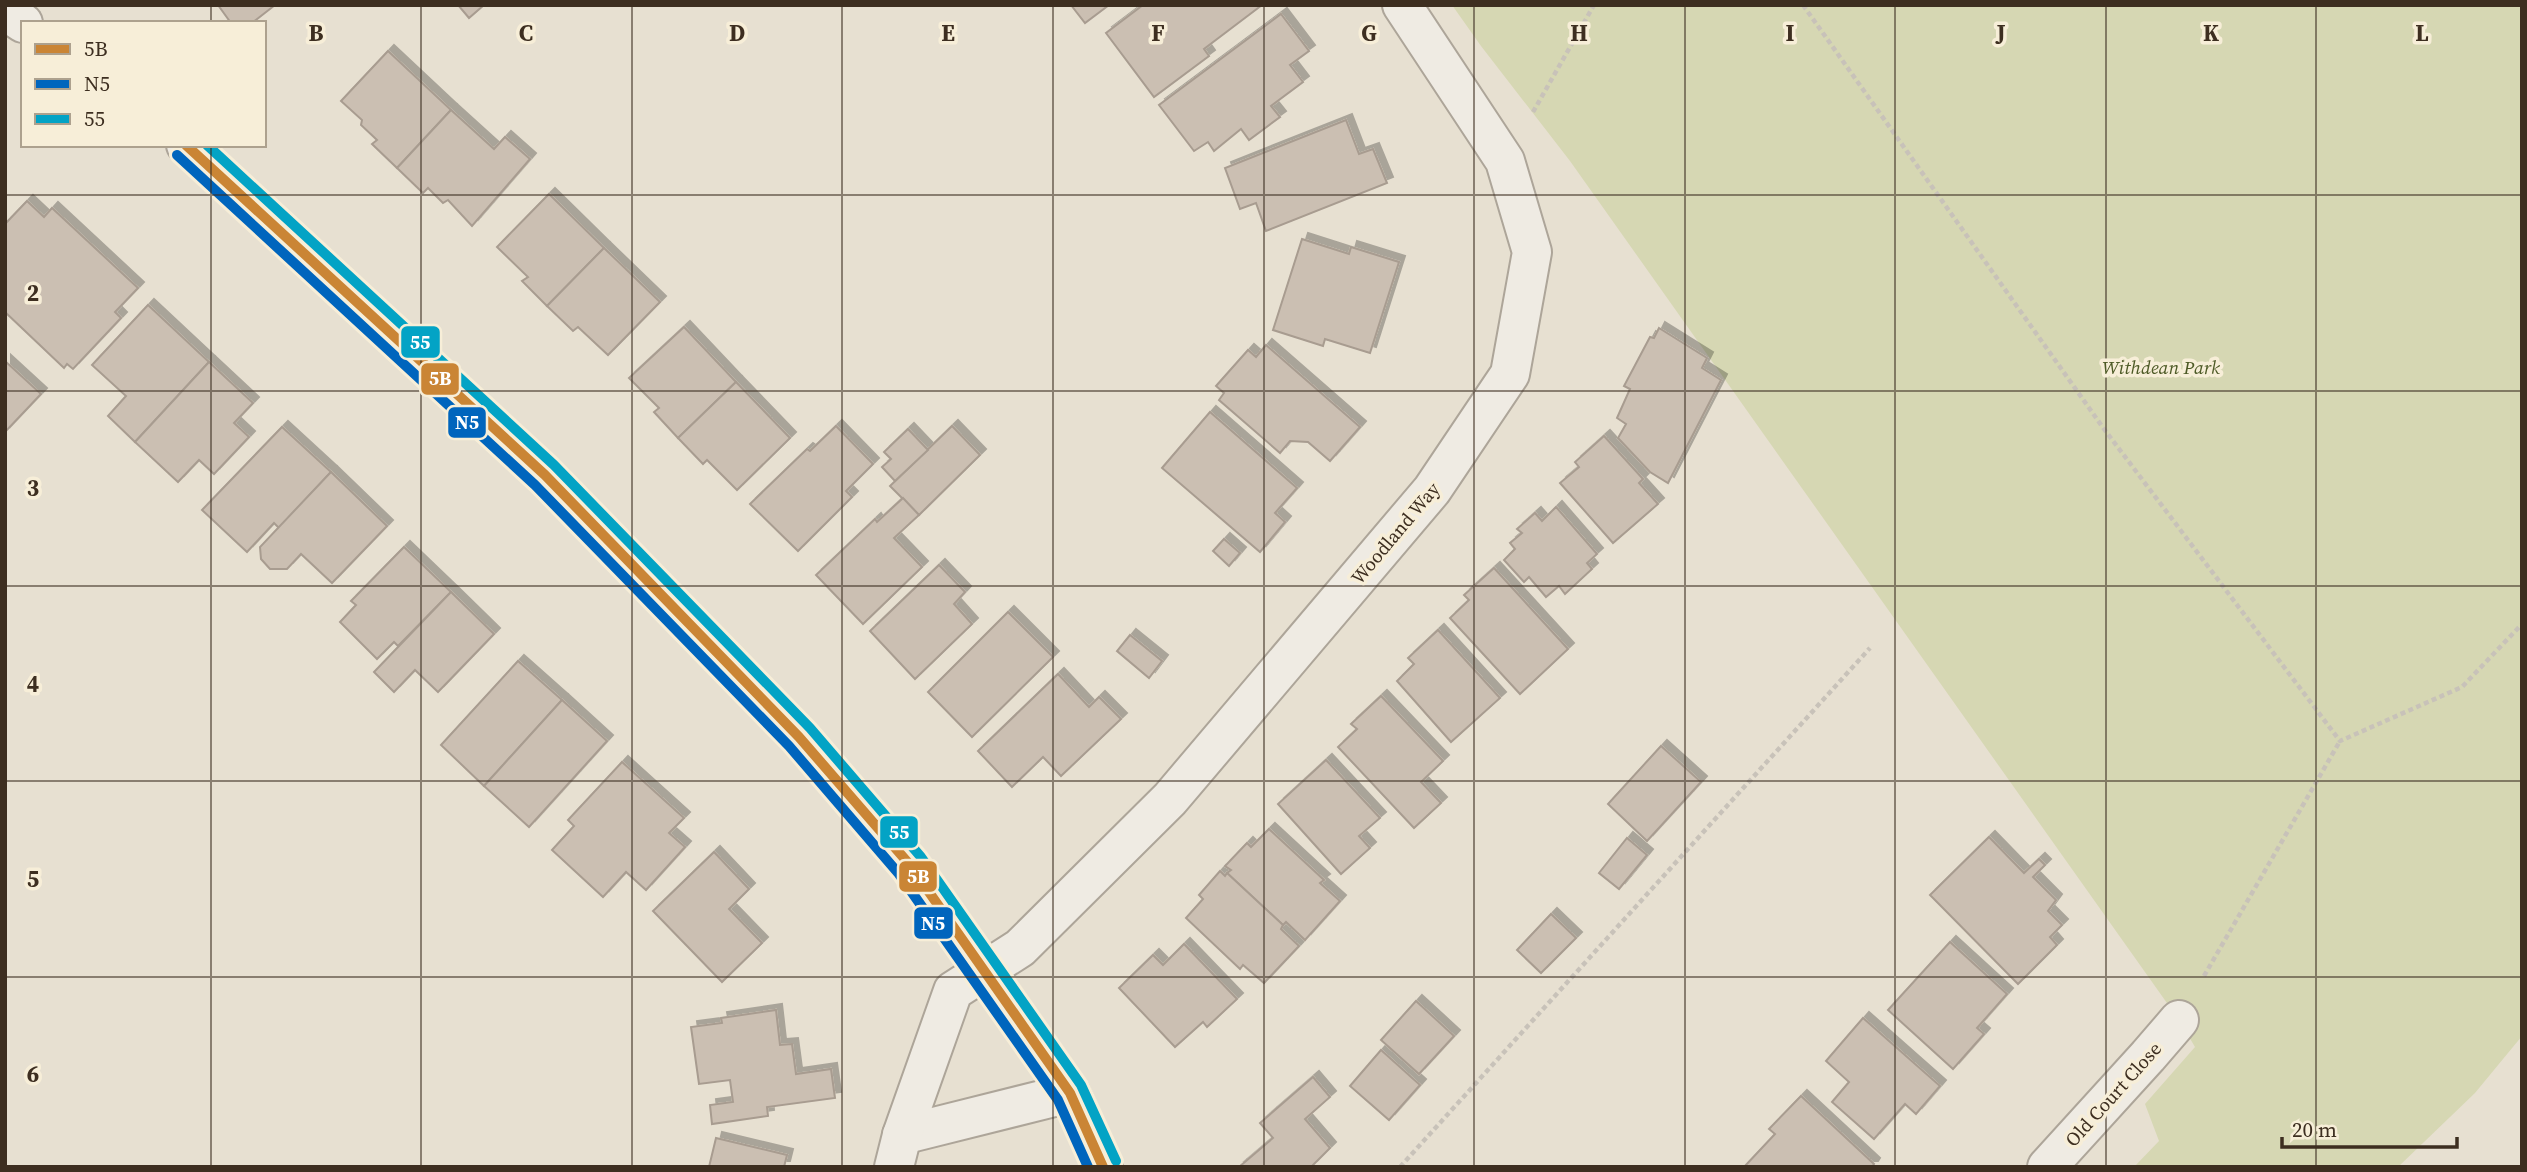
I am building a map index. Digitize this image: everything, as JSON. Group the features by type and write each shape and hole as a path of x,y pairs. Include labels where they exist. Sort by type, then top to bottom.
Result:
{"street":[{"name":"Woodland Way","path":"898,1151 953,991 1020,948 1170,799 1432,490 1510,374 1532,252 1505,161 1402,5"},
{"path":"5,11 21,22"},
{"path":"188,147 545,475 799,737 910,865 1070,1093 1103,1167"},
{"name":"Old Court Close","path":"2047,1167 2179,1020"},
{"path":"898,1151 1070,1093"}],"path":[{"path":"1505,161 1594,5"},
{"path":"1803,5 2104,429 2340,741"},
{"path":"2179,1020 2340,741 2462,687 2522,624"},
{"path":"1400,1167 1870,648"}],"green space":[{"name":"Withdean Park","path":"1452,5 2522,5 2522,1036 2475,1093 2398,1167 2134,1167 2159,1141 2145,1104 2195,1047 2179,1020 1570,161"}],"building":[{"path":"218,5 275,5 255,21 230,21"},
{"path":"458,5 484,5 469,18"},
{"path":"1071,5 1109,5 1085,23"},
{"path":"1143,5 1262,5 1204,49 1209,56 1154,97 1106,33"},
{"path":"1281,14 1309,51 1290,65 1303,82 1271,106 1280,117 1249,140 1241,129 1214,151 1208,142 1194,151 1159,105"},
{"path":"388,51 451,110 397,168 372,144 377,140 361,125 362,120 341,101"},
{"path":"451,110 494,149 505,137 530,159 472,226 448,200 443,203 428,188 423,193 397,168"},
{"path":"1346,120 1359,154 1373,149 1387,183 1266,231 1256,203 1240,209 1225,168"},
{"path":"549,194 604,248 547,306 522,281 528,277 497,247"},
{"path":"27,201 44,217 52,208 138,288 115,312 121,318 73,369 67,364 64,368 5,312 5,224"},
{"path":"1302,239 1349,254 1351,247 1399,262 1370,353 1325,339 1323,346 1273,330"},
{"path":"604,248 660,302 608,355 578,327 573,331 547,306"},
{"path":"148,305 209,362 135,442 108,416 126,396 92,365"},
{"path":"684,327 736,382 678,438 654,412 659,408 629,378"},
{"path":"1659,328 1707,358 1702,368 1721,380 1668,483 1650,472 1618,438 1626,424 1617,418 1630,389 1624,386 1650,337 1654,338"},
{"path":"1266,345 1360,427 1330,461 1308,442 1290,441 1280,453 1219,400 1224,393 1216,386 1248,350 1256,357"},
{"path":"5,361 41,394 5,432"},
{"path":"209,362 253,403 234,423 249,437 214,474 199,460 178,482 135,442"},
{"path":"736,382 790,438 737,490 707,460 703,464 678,438"},
{"path":"1210,412 1297,488 1275,513 1285,522 1260,552 1162,468"},
{"path":"836,426 873,464 846,491 852,497 798,551 750,504 807,449 810,451"},
{"path":"952,426 980,455 919,515 890,486"},
{"path":"282,427 331,472 279,528 274,523 247,552 202,510"},
{"path":"908,429 928,450 895,481 882,467 891,459 884,452"},
{"path":"1604,436 1643,479 1639,483 1658,504 1613,543 1560,483 1579,467 1575,462"},
{"path":"331,472 387,526 332,583 301,554 287,569 270,569 261,559 260,547"},
{"path":"903,498 919,515 894,538 922,567 863,624 816,575 875,519 877,522"},
{"path":"1556,507 1597,554 1587,563 1592,569 1565,594 1559,586 1546,597 1529,577 1524,582 1504,560 1515,549 1510,543 1522,533 1517,529 1535,513 1542,521"},
{"path":"1224,539 1240,553 1229,566 1213,551"},
{"path":"404,547 451,592 398,646 394,642 377,659 340,622 356,605 351,601"},
{"path":"939,565 965,592 954,604 972,624 915,679 870,631"},
{"path":"1494,568 1568,649 1520,694 1450,618 1469,600 1464,595"},
{"path":"451,592 494,634 438,692 415,670 394,692 374,672"},
{"path":"1008,612 1053,657 972,737 928,692"},
{"path":"1438,630 1500,698 1451,742 1397,681 1414,664 1408,658"},
{"path":"1130,635 1162,661 1149,678 1117,651"},
{"path":"518,661 562,700 484,786 441,745"},
{"path":"1058,674 1089,707 1099,697 1121,719 1061,776 1043,757 1012,787 978,751"},
{"path":"1381,696 1443,761 1421,782 1441,803 1414,828 1338,747 1357,729 1351,724"},
{"path":"562,700 607,741 529,827 484,786"},
{"path":"1661,746 1701,782 1647,841 1608,804"},
{"path":"1326,760 1380,818 1359,836 1370,848 1341,874 1278,804"},
{"path":"622,762 684,818 669,833 685,847 646,890 626,872 603,897 552,850 574,826 568,820"},
{"path":"1269,829 1324,880 1320,883 1340,901 1305,940 1286,922 1283,925 1227,873 1231,870 1225,866 1247,843 1251,847"},
{"path":"1989,837 2024,873 2039,859 2045,865 2033,877 2056,900 2048,911 2062,925 2050,937 2057,945 2018,984 1930,895"},
{"path":"1627,838 1647,855 1619,889 1599,873"},
{"path":"714,852 749,889 729,909 762,943 722,982 653,911"},
{"path":"1220,871 1225,876 1227,873 1283,925 1281,929 1299,946 1264,983 1243,965 1240,969 1186,918 1203,899 1199,895"},
{"path":"1551,914 1576,938 1541,973 1517,950"},
{"path":"1950,942 2007,994 1977,1028 1984,1034 1953,1069 1888,1010"},
{"path":"1184,944 1237,999 1207,1027 1203,1022 1175,1047 1119,988 1153,955 1163,965"},
{"path":"1416,1001 1454,1036 1419,1074 1381,1040"},
{"path":"776,1010 780,1045 792,1044 796,1074 831,1069 835,1098 767,1107 768,1116 712,1124 710,1105 733,1102 730,1080 699,1084 691,1027 722,1023 721,1018"},
{"path":"1863,1018 1940,1086 1916,1114 1905,1104 1874,1139 1832,1102 1849,1082 1826,1061"},
{"path":"1381,1050 1420,1085 1389,1120 1350,1086"},
{"path":"1313,1077 1330,1097 1305,1119 1330,1148 1311,1167 1239,1167 1273,1138 1260,1123"},
{"path":"1801,1096 1874,1164 1872,1167 1744,1167 1775,1134 1769,1129"},
{"path":"716,1138 787,1155 784,1167 709,1167"}],"transit line":[{"name":"5B","path":"188,147 545,475 799,737 910,865 1070,1093 1103,1167"},
{"name":"55","path":"209,147 554,465 810,728 921,857 1081,1085 1116,1161"},
{"name":"N5","path":"177,155 535,485 789,746 899,874 1058,1100 1088,1167"}]}
